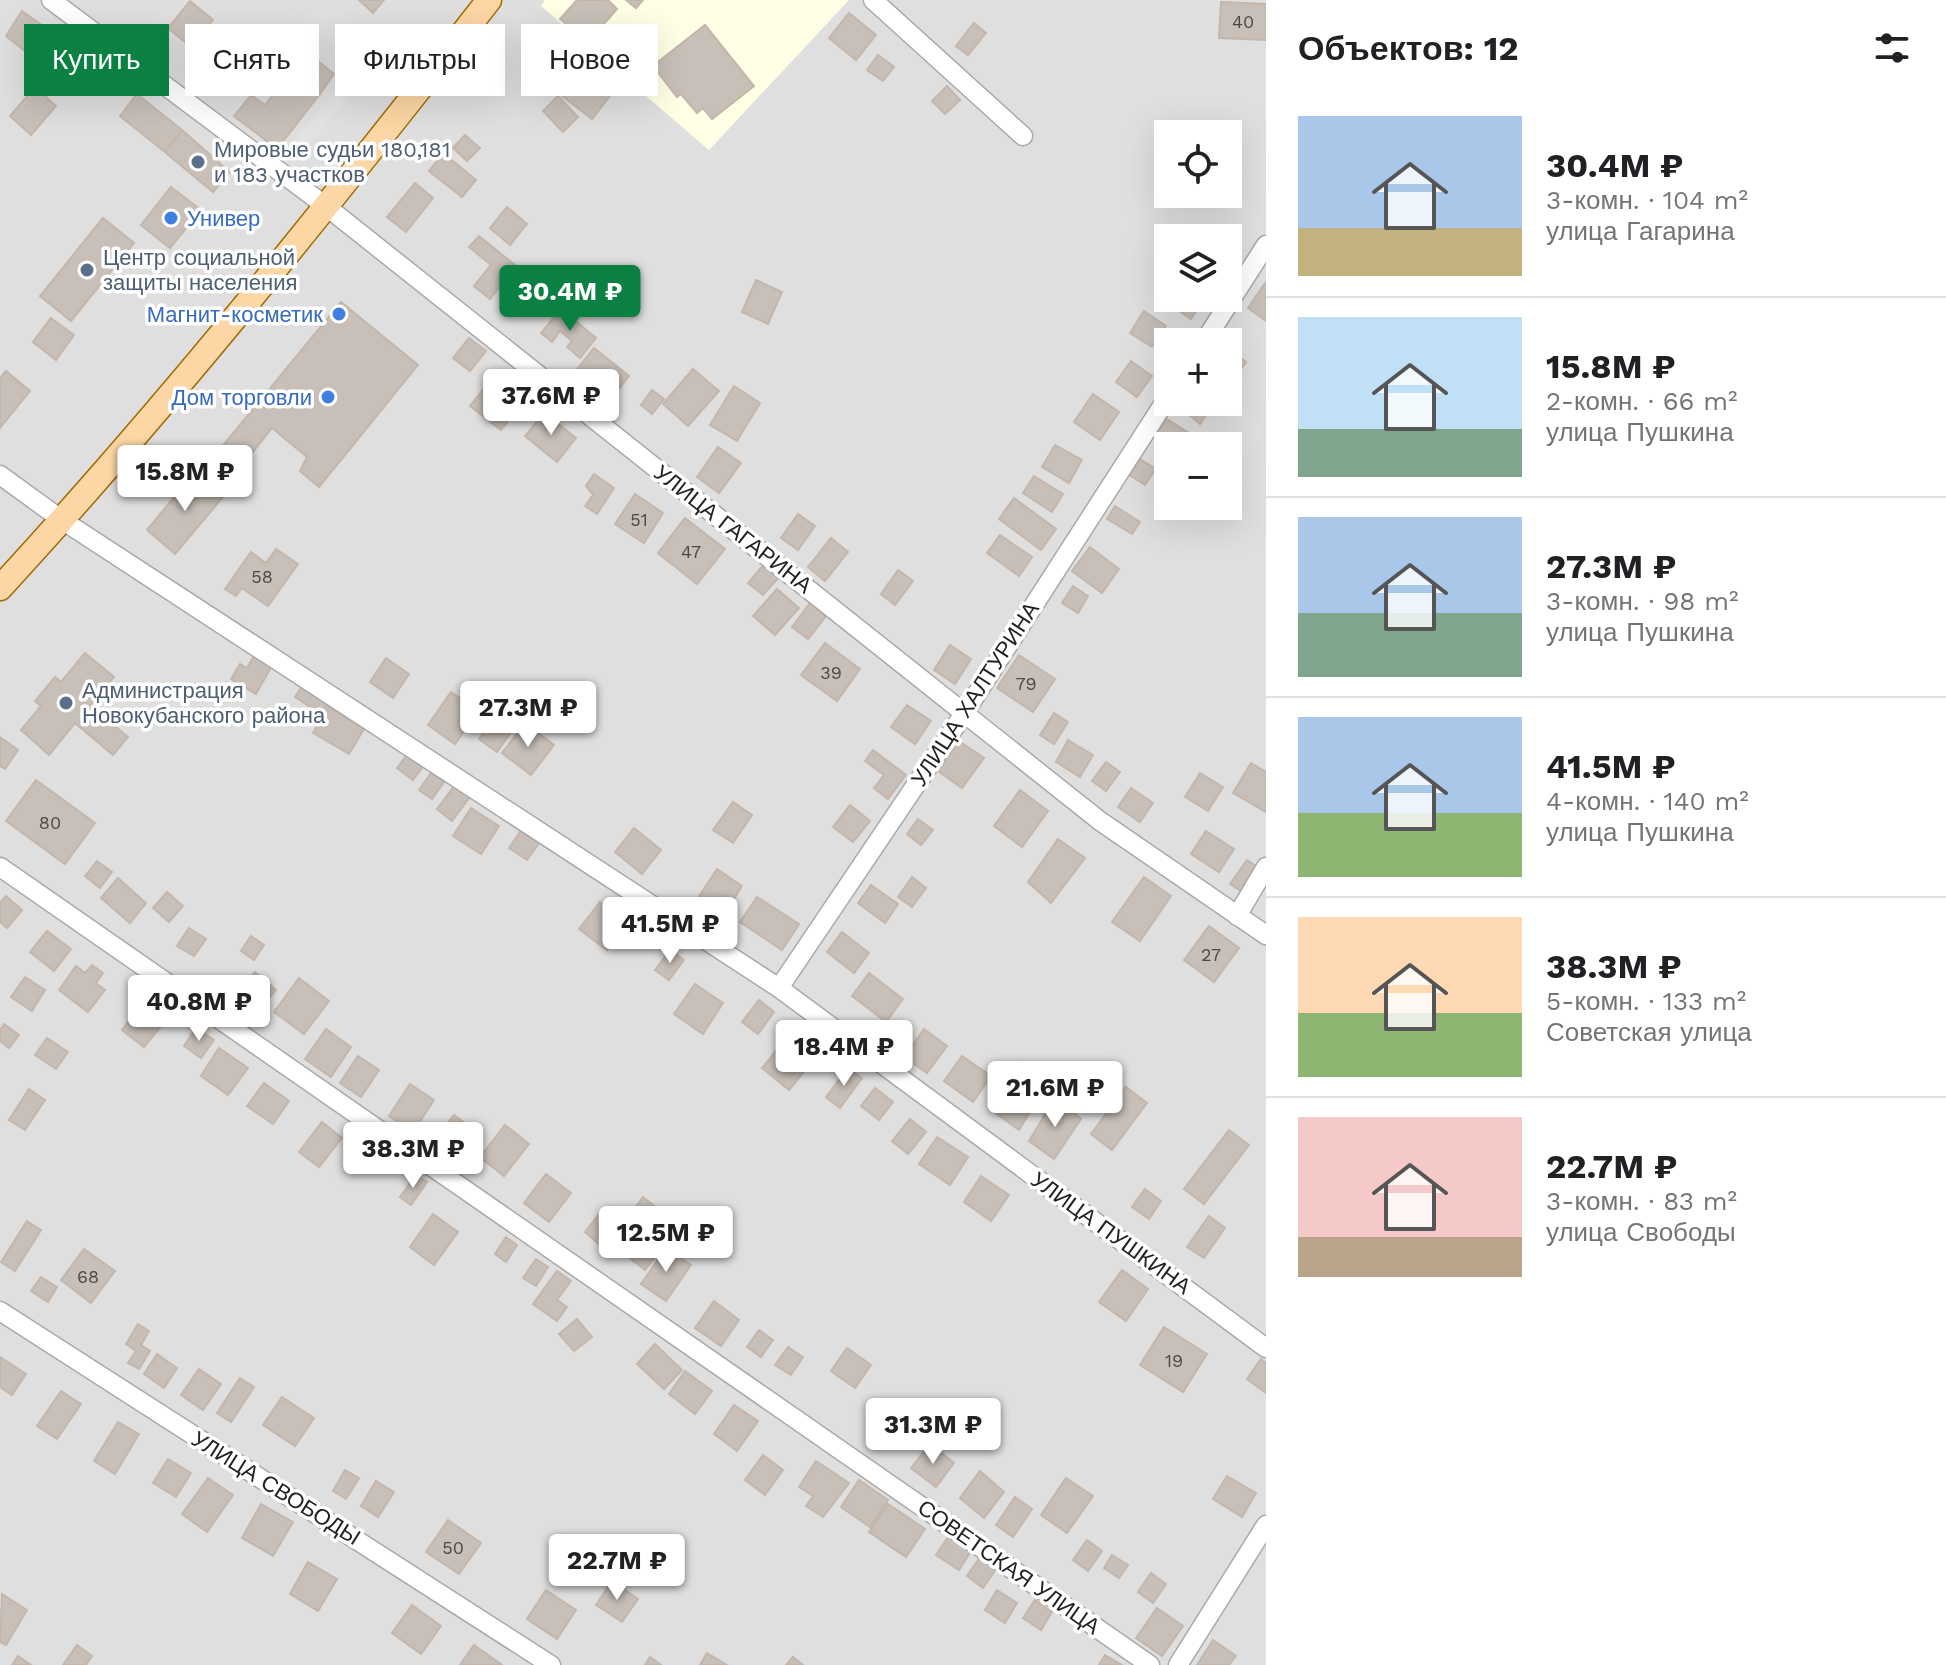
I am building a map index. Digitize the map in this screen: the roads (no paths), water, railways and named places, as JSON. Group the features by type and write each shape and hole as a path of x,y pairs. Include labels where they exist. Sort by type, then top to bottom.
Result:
{"main road":[{"path":"0,588 62,520 327,207 489,0"}],"street":[{"name":"УЛИЦА ГАГАРИНА","path":"51,0 327,207 1100,821 1266,935"},
{"path":"873,0 1023,136"},
{"path":"1213,328 1266,245"},
{"name":"УЛИЦА ХАЛТУРИНА","path":"779,988 965,712 1156,416"},
{"name":"УЛИЦА ПУШКИНА","path":"0,475 62,520 779,988 1266,1348"},
{"name":"СОВЕТСКАЯ УЛИЦА","path":"0,867 1150,1665"},
{"path":"1237,916 1266,867"},
{"name":"УЛИЦА СВОБОДЫ","path":"0,1311 551,1665"},
{"path":"1178,1665 1266,1525"}],"place":[{"name":"Мировые судьи 180,181 и 183 участков","path":"198,162"},
{"name":"Универ","path":"171,218"},
{"name":"Центр социальной защиты населения","path":"87,270"},
{"name":"Магнит-косметик","path":"339,314"},
{"name":"Дом торговли","path":"328,397"},
{"name":"Администрация Новокубанского района","path":"66,703"}]}
